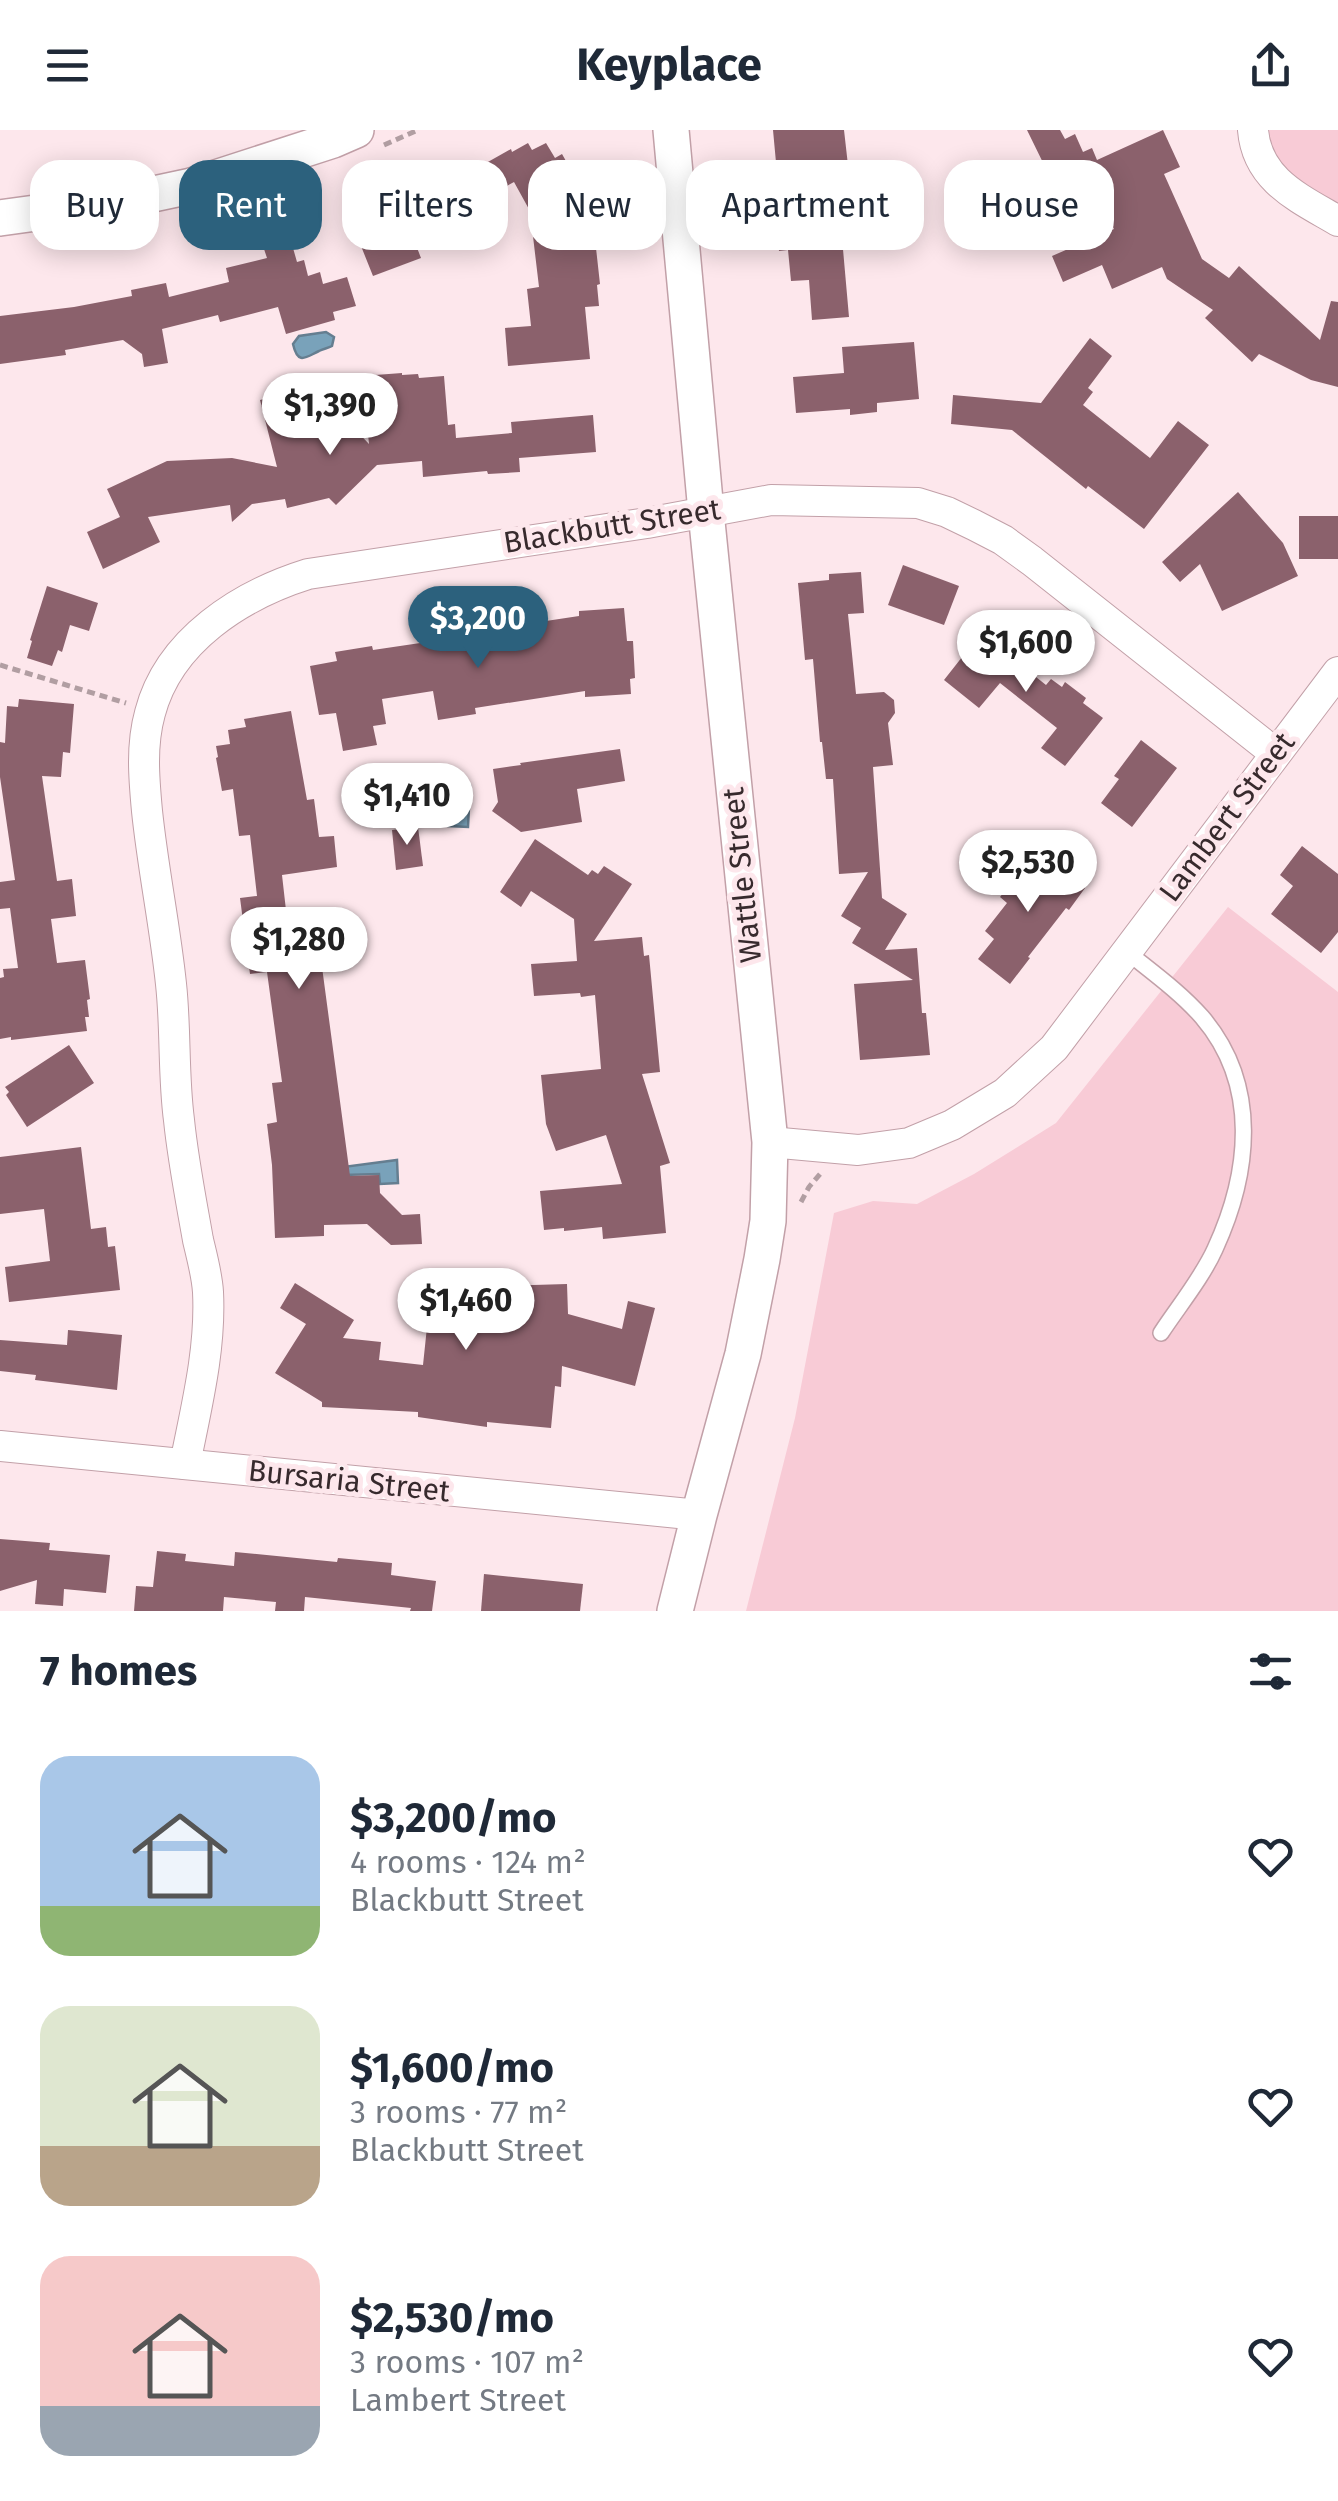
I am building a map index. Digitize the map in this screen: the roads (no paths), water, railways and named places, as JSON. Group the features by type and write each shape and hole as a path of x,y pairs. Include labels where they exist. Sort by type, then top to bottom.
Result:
{"street":[{"path":"0,218 116,202 191,186 356,130"},
{"name":"Wattle Street","path":"671,130 770,1142 768,1221 743,1354 676,1611"},
{"path":"1253,130 1254,146 1264,168 1282,186 1338,220"},
{"name":"Blackbutt Street","path":"185,1464 206,1346 208,1291 178,1119 172,984 151,851 144,747 150,711 164,680 189,643 248,598 278,583 359,564 772,500 918,503 948,512 1002,540 1032,561 1275,753"},
{"name":"Lambert Street","path":"770,1142 858,1150 909,1143 952,1125 1005,1093 1054,1048 1338,672"},
{"name":"Bursaria Street","path":"0,1446 699,1514"}],"lane":[{"path":"1126,951 1203,1018 1228,1058 1242,1097 1242,1161 1236,1194 1214,1253 1160,1333"}],"water":[{"path":"326,332 334,337 332,346 306,357 297,355 293,344 299,336"},
{"path":"450,785 470,786 468,827 448,826"},
{"path":"397,1160 398,1183 380,1184 379,1174 343,1175 343,1167"}]}
